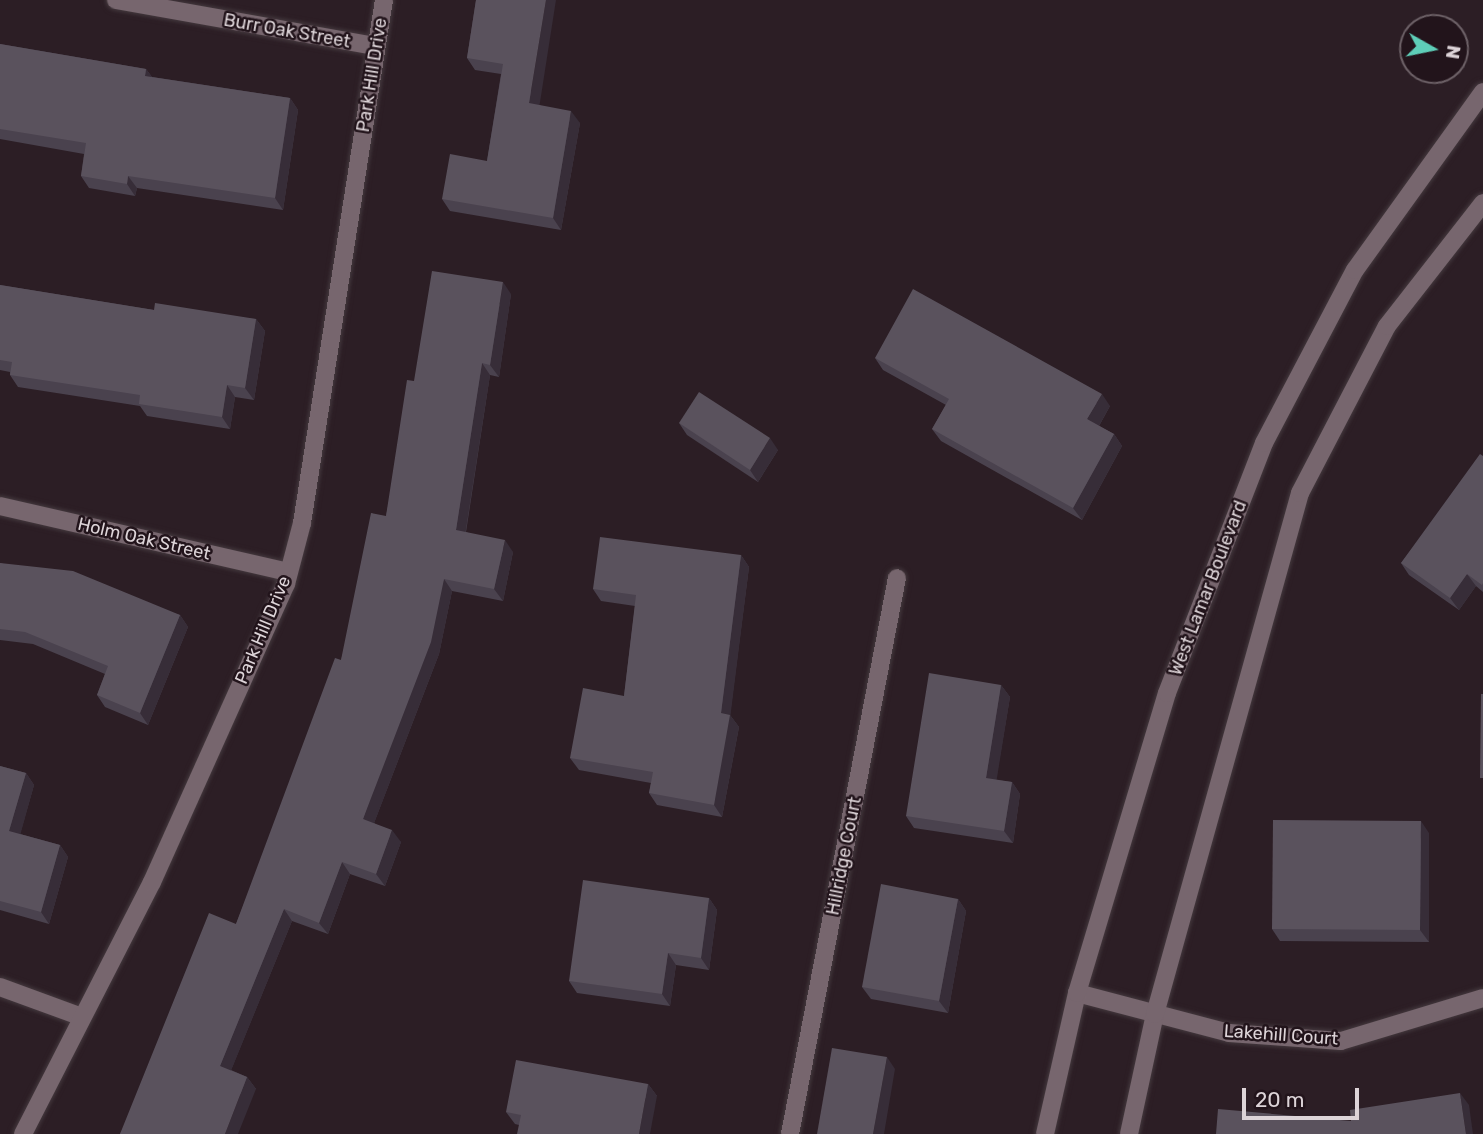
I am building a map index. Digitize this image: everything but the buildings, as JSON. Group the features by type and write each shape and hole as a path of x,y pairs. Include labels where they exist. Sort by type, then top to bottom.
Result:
{"street":[{"name":"Burr Oak Street","path":"116,0 375,46"},
{"name":"Park Hill Drive","path":"23,1134 152,882 288,572 302,523 384,0"},
{"name":"West Lamar Boulevard","path":"1045,1134 1077,993 1167,693 1264,443 1355,270 1483,92"},
{"path":"1129,1134 1155,1014 1300,493 1387,326 1483,203"},
{"name":"Holm Oak Street","path":"0,506 288,572"},
{"name":"Hillridge Court","path":"790,1134 897,578"},
{"path":"0,987 82,1017"},
{"name":"Lakehill Court","path":"1077,993 1229,1033 1341,1041 1483,998"}]}
